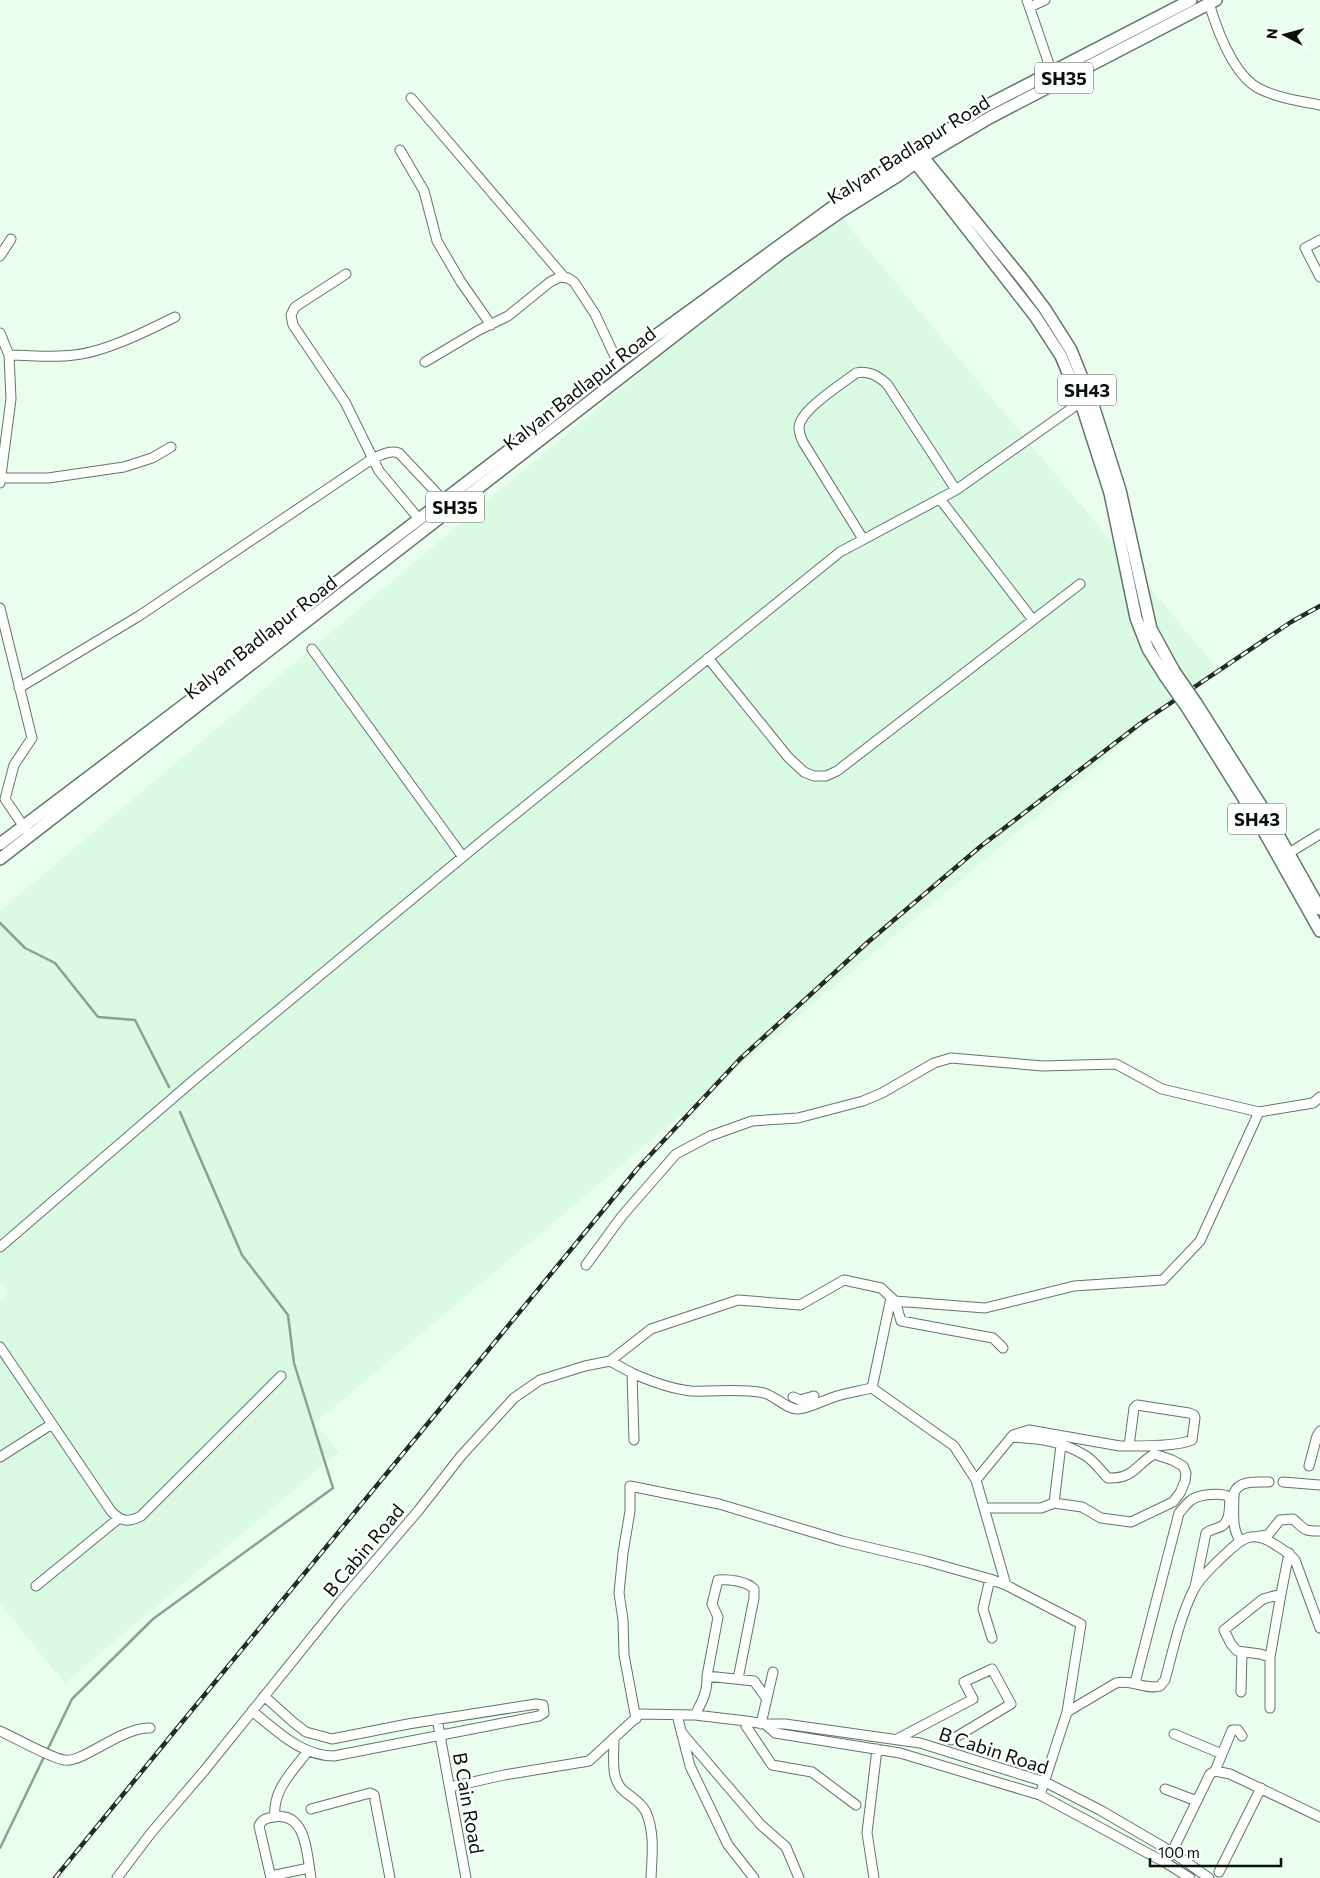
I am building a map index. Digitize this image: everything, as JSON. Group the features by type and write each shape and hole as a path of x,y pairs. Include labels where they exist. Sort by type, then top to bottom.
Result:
{"main road":[{"name":"Kalyan Badlapur Road","path":"1054,77 1191,0"},
{"name":"Kalyan Badlapur Road","path":"0,859 176,718 220,677 419,518 448,505 663,337 984,107 1054,77 1211,1"},
{"name":"SH43","path":"916,156 1035,316 1061,356 1085,399 1110,493 1138,626 1148,649 1170,673 1192,706 1289,854 1320,909"},
{"name":"Kalyan Badlapur Road","path":"0,844 176,718 370,573 618,362 663,337"},
{"path":"362,562 370,573"},
{"name":"SH43","path":"1192,706 1320,932"}],"street":[{"path":"1045,0 1028,3 1054,77"},
{"path":"1211,1 1232,63 1245,78 1257,88 1272,94 1320,105"},
{"path":"411,98 564,277 574,282 595,314 618,362"},
{"path":"400,150 424,191 437,242 461,282 491,324"},
{"path":"0,256 11,239"},
{"path":"1320,240 1305,248 1320,277"},
{"path":"346,274 295,307 291,318 297,332 345,402 379,472 419,518"},
{"path":"425,362 508,316 554,279 564,277"},
{"path":"8,354 74,356 90,353 138,335 175,317"},
{"path":"0,333 8,354 11,370 11,399 0,480 48,478 124,467 152,458 171,447"},
{"path":"863,540 804,442 799,427 802,418 810,410 856,373 870,372 887,384 956,490"},
{"path":"0,1247 195,1079 463,857 840,552 956,490 1085,399"},
{"path":"20,688 139,616 372,459 390,452 399,453 448,505"},
{"path":"940,499 1033,620"},
{"path":"708,658 788,757 804,772 814,776 826,776 837,771 1080,584"},
{"path":"0,608 32,738 14,765 5,799 30,836"},
{"path":"312,650 463,857"},
{"path":"1289,854 1320,834"},
{"path":"586,1266 622,1216 676,1154 710,1136 752,1121 798,1118 863,1102 934,1063 951,1058 1043,1066 1116,1064 1162,1088 1259,1112 1313,1103 1320,1097"},
{"path":"893,1300 985,1308 1074,1286 1163,1280 1200,1241 1259,1112"},
{"path":"817,1387 813,1400 798,1409 788,1407 780,1400 764,1394 730,1390 710,1392 688,1390 655,1382 632,1373 610,1361 651,1329 738,1300 800,1305 844,1280 881,1288 893,1300 901,1321 993,1338 1003,1348"},
{"path":"872,1388 893,1300"},
{"path":"0,1347 118,1519 125,1521 134,1520 140,1516 281,1376"},
{"name":"B Cabin Road","path":"117,1878 151,1833 340,1601 418,1511 460,1456 514,1398 540,1380 585,1366 610,1361"},
{"path":"632,1373 634,1440"},
{"path":"793,1397 800,1400 813,1400 872,1388 954,1446 976,1480 1006,1585"},
{"path":"976,1480 1011,1437 1021,1432 1029,1430 1120,1446 1129,1446 1192,1440 1194,1415 1137,1406 1134,1408 1129,1446"},
{"path":"0,1457 52,1424"},
{"path":"1309,1466 1320,1430"},
{"path":"984,1508 1041,1508 1054,1504 1082,1507 1101,1518 1130,1522 1173,1502 1180,1493 1186,1473 1182,1466 1172,1460 1154,1454 1129,1475 1117,1479 1108,1478 1088,1456 1049,1440 1011,1437"},
{"path":"1054,1504 1061,1445"},
{"path":"1240,1540 1234,1526 1234,1493 1236,1489 1245,1483 1269,1482"},
{"path":"1283,1482 1320,1485"},
{"path":"450,1787 504,1775 589,1761 638,1717 624,1656 623,1620 619,1592 630,1511 630,1486 719,1504 842,1541 926,1560 990,1579 1006,1585 1081,1624 1067,1712 1040,1796"},
{"path":"1067,1712 1116,1683 1135,1683 1156,1687 1160,1686 1165,1680 1184,1612 1195,1587 1206,1533 1211,1529 1222,1526 1227,1520 1230,1497 1225,1494 1200,1496 1192,1499 1179,1513 1135,1683"},
{"path":"1195,1587 1240,1540 1251,1536 1268,1535 1280,1520 1286,1518 1293,1519 1302,1529 1320,1531"},
{"path":"36,1586 118,1519"},
{"path":"1259,1536 1289,1553 1300,1569 1320,1628"},
{"path":"1270,1708 1270,1657 1289,1553"},
{"path":"695,1715 707,1685 718,1617 712,1604 718,1580 724,1579 749,1584 754,1589 754,1598 738,1679"},
{"path":"990,1579 983,1609 992,1638"},
{"path":"1270,1657 1237,1651 1224,1630 1263,1600 1281,1594"},
{"path":"1241,1692 1242,1652"},
{"path":"896,1739 973,1698 964,1682 992,1669 1011,1704 951,1740"},
{"path":"773,1672 763,1724 775,1733 900,1752 1040,1796 1166,1863 1190,1878"},
{"path":"707,1676 757,1682 767,1698"},
{"name":"B Cain Road","path":"252,1711 282,1735 308,1751 326,1756 539,1716 544,1713 543,1705 536,1704 437,1719 332,1739 306,1732 264,1696"},
{"name":"B Cabin Road","path":"638,1717 652,1713 695,1715 763,1724 785,1724 920,1744 1045,1782 1100,1810 1172,1852 1209,1878"},
{"path":"677,1715 690,1766 728,1845 754,1878"},
{"name":"B Cain Road","path":"437,1719 466,1878"},
{"path":"746,1721 746,1726 772,1765 812,1772 856,1805"},
{"path":"0,1730 55,1757 69,1760 132,1730 150,1728"},
{"path":"1166,1863 1210,1774 1215,1771 1232,1730 1238,1730 1242,1736"},
{"path":"682,1733 761,1825 786,1846 799,1878"},
{"path":"1174,1734 1222,1754"},
{"path":"614,1739 614,1774 617,1783 622,1790 638,1801 643,1807 651,1827 651,1878"},
{"path":"874,1878 867,1833 877,1748"},
{"path":"275,1817 276,1794 308,1751"},
{"path":"1215,1771 1230,1774 1320,1816"},
{"path":"1165,1788 1197,1801"},
{"path":"1219,1872 1261,1788"},
{"path":"311,1809 370,1793 374,1795 390,1878"},
{"path":"309,1868 271,1877 259,1826 261,1821 284,1815 293,1820 302,1832 311,1878"}],"shaded area":[{"path":"834,209 1215,666 315,1423 339,1452 65,1683 0,1604 0,1299 8,1293 0,1283 0,911"}],"waterway":[{"path":"0,923 25,948 55,963 98,1017 135,1020 169,1087"},
{"path":"0,1848 72,1699 153,1619 333,1488 294,1363 288,1315 242,1255 180,1112"}],"railway":[{"path":"55,1878 638,1168 740,1059 868,942 981,846 1141,723 1291,622 1320,606"}]}
